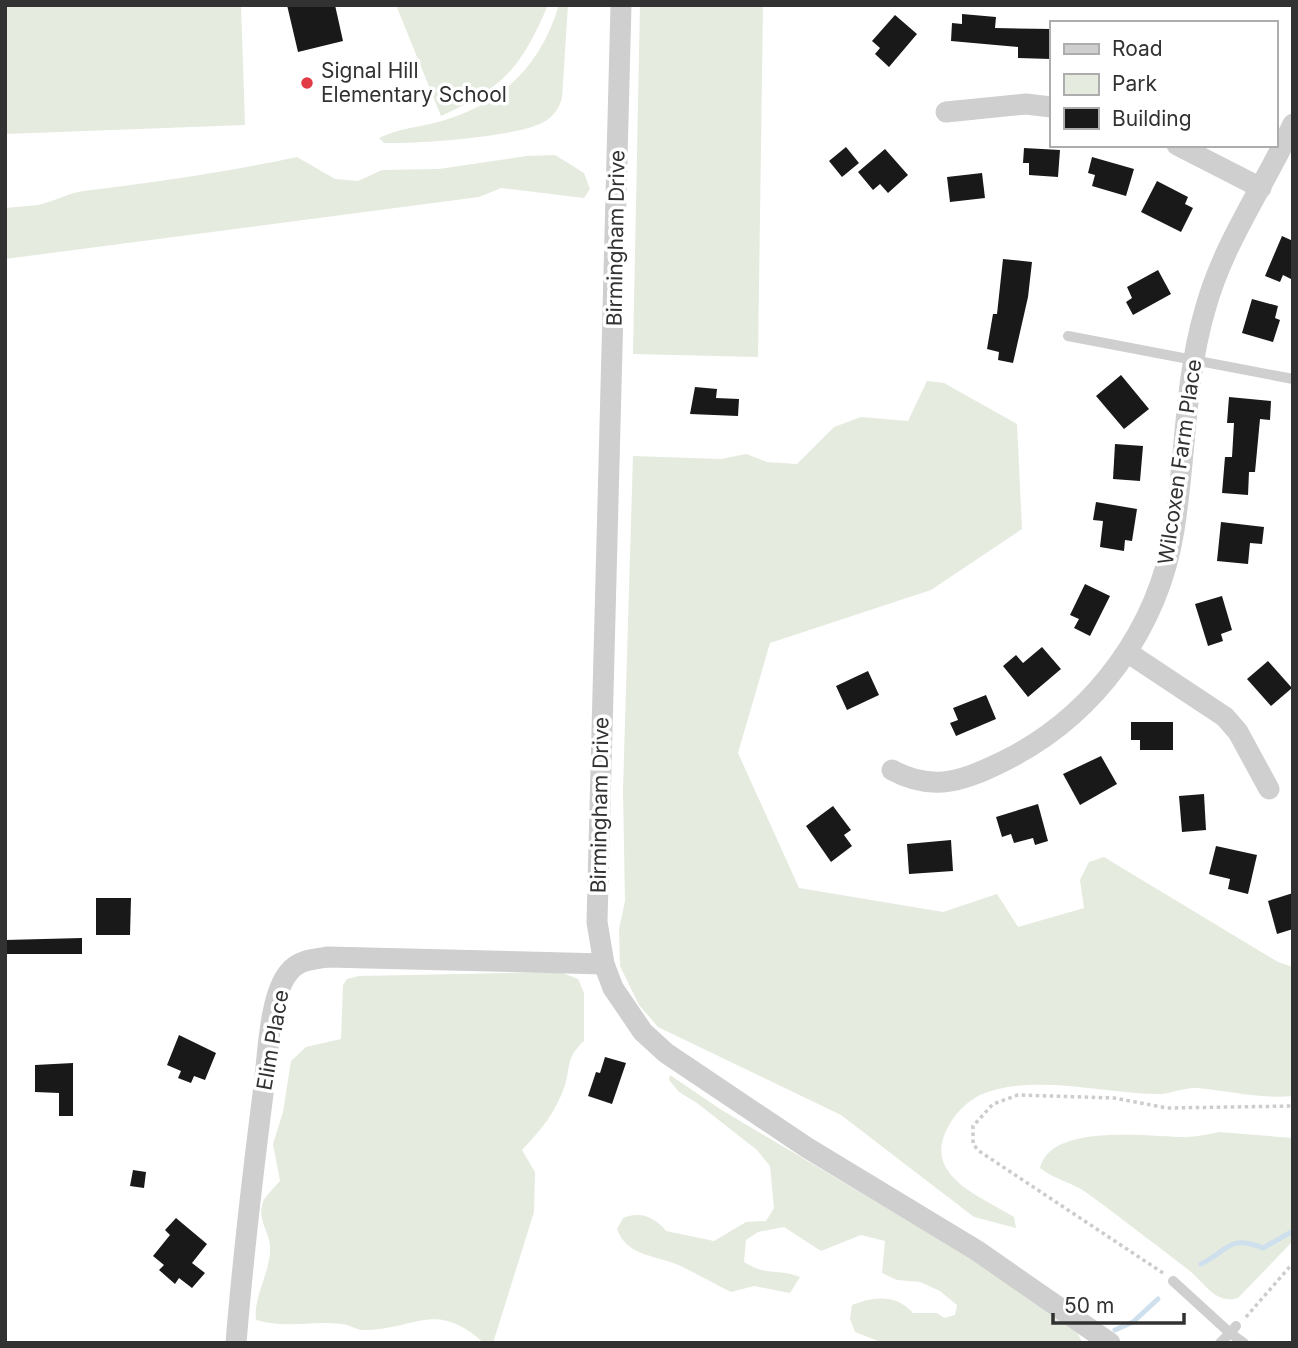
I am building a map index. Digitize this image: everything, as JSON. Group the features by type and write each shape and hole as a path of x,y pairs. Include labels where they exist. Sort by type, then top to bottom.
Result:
{"street":[{"name":"Birmingham Drive","path":"621,5 597,922 604,964 613,988 635,1021 691,1072 976,1250 1110,1343"},
{"path":"946,112 1026,104 1050,107"},
{"name":"Wilcoxen Farm Place","path":"892,770 908,779 928,784 950,784 1010,758 1049,735 1079,711 1128,652 1153,604 1169,556 1194,358 1215,275 1293,124"},
{"path":"1181,147 1261,188"},
{"path":"1128,652 1225,717 1238,732 1269,789"},
{"name":"Elim Place","path":"236,1343 247,1222 271,1030 279,991 289,971 306,961 328,957 604,964"}],"lane":[{"path":"1068,336 1293,379"},
{"path":"1172,1281 1233,1329 1244,1343"},
{"path":"1220,1343 1233,1329"}],"path":[{"path":"1172,1281 1111,1236 979,1152 973,1144 973,1126 993,1104 1018,1095 1114,1098 1167,1108 1293,1106"},
{"path":"1233,1329 1293,1263"}],"green space":[{"path":"5,5 241,5 245,125 5,134"},
{"path":"396,5 548,5 529,45 508,74 480,96 441,116"},
{"path":"559,5 568,5 562,98 560,105 547,120 516,131 468,138 384,143 379,138 464,113 501,92 517,79 542,46"},
{"path":"640,5 763,5 758,357 633,354"},
{"path":"555,155 584,173 590,189 584,198 501,188 479,197 5,259 5,208 38,205 78,192 297,157 335,179 358,181 382,170 439,169 527,156"},
{"path":"927,381 944,383 1017,424 1022,529 931,590 770,643 738,753 799,888 943,912 997,894 1018,927 1084,908 1080,880 1089,862 1104,857 1278,962 1293,967 1293,1096 1257,1096 1197,1088 1155,1094 1021,1085 980,1095 965,1105 947,1129 942,1145 943,1160 959,1183 1014,1217 1016,1228 974,1217 841,1115 658,1027 639,1005 620,966 619,929 625,901 623,790 633,456 721,459 746,454 767,462 797,464 834,427 861,417 908,421"},
{"path":"560,972 578,979 584,993 584,1041 572,1057 565,1085 552,1112 522,1150 535,1172 534,1212 493,1343 484,1343 467,1330 437,1319 362,1330 344,1324 278,1324 256,1320 257,1302 270,1254 261,1208 266,1197 280,1181 273,1144 283,1112 291,1061 306,1047 341,1039 343,985 347,979 359,976"},
{"path":"670,1075 720,1109 976,1261 1076,1331 1083,1343 883,1343 855,1332 850,1319 852,1305 868,1300 892,1300 900,1302 913,1313 937,1313 944,1318 955,1315 957,1305 940,1291 920,1282 897,1280 882,1273 885,1241 861,1235 821,1251 784,1227 758,1232 746,1240 744,1262 766,1271 800,1277 790,1293 754,1286 731,1292 676,1264 634,1249 621,1238 617,1229 623,1218 629,1216 641,1215 657,1222 666,1231 714,1241 746,1222 766,1221 774,1208 770,1166 757,1150 679,1092 669,1080"},
{"path":"1219,1132 1293,1138 1293,1241 1238,1298 1222,1298 1216,1295 1186,1268 1087,1193 1040,1168 1048,1153 1062,1144 1082,1138 1104,1135 1190,1137"}],"building":[{"path":"287,5 335,5 343,41 298,52"},
{"path":"962,14 996,17 995,28 1050,29 1050,59 1018,58 1018,47 951,41 952,23 962,24"},
{"path":"895,15 917,34 889,67 875,54 880,48 872,41"},
{"path":"846,147 859,163 842,177 829,161"},
{"path":"1024,148 1060,150 1058,177 1029,175 1029,163 1023,163"},
{"path":"885,149 908,175 888,193 880,184 873,190 858,172"},
{"path":"1092,157 1134,169 1126,196 1092,186 1095,175 1088,173"},
{"path":"982,173 985,198 950,202 947,177"},
{"path":"1157,181 1188,197 1185,204 1193,208 1181,232 1141,212"},
{"path":"1282,236 1293,241 1293,280 1283,275 1280,282 1265,276"},
{"path":"1003,259 1032,262 1028,297 1013,363 998,360 999,352 987,349 993,314 997,314"},
{"path":"1158,270 1171,294 1133,315 1126,302 1132,298 1127,287"},
{"path":"1252,299 1278,306 1275,318 1280,320 1273,342 1242,333"},
{"path":"1121,375 1149,409 1124,429 1096,396"},
{"path":"695,387 717,389 716,398 739,399 738,416 690,414"},
{"path":"1229,397 1271,401 1270,420 1260,419 1255,472 1249,472 1248,495 1222,493 1225,457 1232,457 1234,423 1227,423"},
{"path":"1115,444 1143,446 1140,481 1113,479"},
{"path":"1096,502 1137,509 1132,541 1125,540 1124,551 1100,547 1103,521 1093,520"},
{"path":"1221,522 1264,527 1262,544 1250,543 1248,564 1217,561"},
{"path":"1085,584 1110,596 1090,636 1074,628 1079,619 1070,615"},
{"path":"1222,596 1232,630 1221,634 1223,641 1208,646 1195,604"},
{"path":"1042,647 1061,669 1028,697 1003,666 1016,655 1023,663"},
{"path":"1268,661 1292,688 1271,706 1247,679"},
{"path":"868,671 879,695 847,710 836,686"},
{"path":"986,695 996,719 956,736 950,723 958,720 953,708"},
{"path":"1131,722 1173,722 1173,750 1140,750 1140,740 1131,740"},
{"path":"1101,756 1117,784 1080,805 1063,774"},
{"path":"1204,794 1206,830 1182,832 1179,796"},
{"path":"1038,804 1048,841 1035,845 1033,838 1014,843 1011,834 1002,837 996,817"},
{"path":"833,806 851,830 844,835 852,846 831,862 806,826"},
{"path":"951,840 953,871 909,874 907,844"},
{"path":"1216,846 1257,855 1248,894 1228,889 1230,879 1209,874"},
{"path":"1293,893 1293,929 1277,934 1268,901"},
{"path":"96,898 131,898 130,935 96,935"},
{"path":"82,938 82,954 5,954 5,940"},
{"path":"179,1035 216,1053 205,1080 194,1076 191,1083 178,1078 181,1071 167,1065"},
{"path":"605,1057 626,1063 612,1104 588,1096 596,1072 600,1073"},
{"path":"73,1063 73,1116 59,1116 59,1093 35,1092 35,1065"},
{"path":"133,1170 146,1172 144,1188 130,1186"},
{"path":"176,1218 207,1244 192,1263 205,1273 192,1288 179,1278 175,1284 159,1270 164,1265 153,1256 170,1235 165,1230"}],"waterway":[{"path":"1201,1264 1235,1243 1263,1248 1293,1231"},
{"path":"1115,1330 1133,1322 1158,1299"}],"place":[{"name":"Signal Hill Elementary School","path":"307,83"}]}
